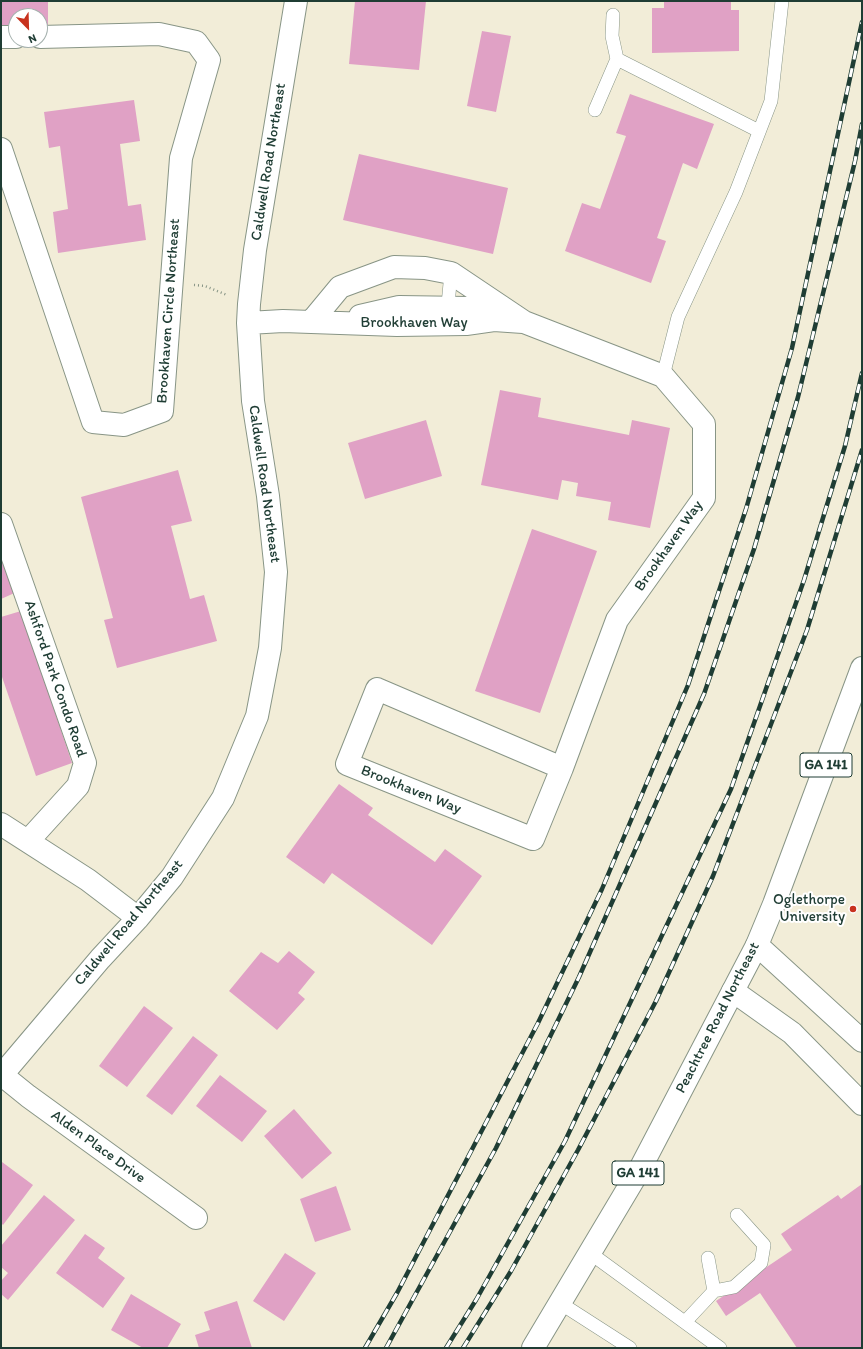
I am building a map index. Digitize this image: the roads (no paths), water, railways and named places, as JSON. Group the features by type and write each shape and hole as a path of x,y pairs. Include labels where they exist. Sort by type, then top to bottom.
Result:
{"main road":[{"name":"Caldwell Road Northeast","path":"1,1076 172,877 223,798 257,716 270,648 276,572 268,496 253,401 248,323 255,250 296,1"},
{"name":"Brookhaven Circle Northeast","path":"1,149 93,422 124,425 162,411 180,158 210,60 196,42 159,34 48,37"},
{"name":"Brookhaven Way","path":"311,322 340,287 394,267 425,268 451,273 524,322 663,376 704,424 704,498 617,620 562,768 533,839 347,764 377,689 562,768"},
{"name":"Brookhaven Way","path":"248,323 283,321 397,325 447,316 466,324 494,320 524,322"},
{"name":"Ashford Park Condo Road","path":"1,524 85,763 78,786 28,841"},
{"name":"Peachtree Road Northeast","path":"533,1348 642,1168 757,945 858,691 862,668"},
{"path":"1,824 88,880 138,918"},
{"path":"757,945 862,1041"},
{"path":"732,991 792,1033 862,1104"},
{"name":"Alden Place Drive","path":"1,1076 196,1218"}],"lane":[{"path":"663,376 678,317 736,192 771,101 782,1"},
{"path":"595,110 617,59 612,36 613,15"},
{"path":"617,59 759,131"},
{"path":"447,316 451,273"},
{"path":"685,1322 714,1291 734,1287 761,1264 764,1245 737,1215"},
{"path":"590,1252 720,1348"},
{"path":"708,1258 714,1291"},
{"path":"560,1303 630,1348"}],"railway":[{"path":"365,1348 397,1293 538,1023 602,889 688,685 746,509 792,348 862,22"},
{"path":"386,1348 496,1148 579,977 704,694 754,549 798,397 855,161 862,124"},
{"path":"446,1348 476,1300 565,1141 731,789 804,580 845,446 862,373"},
{"path":"463,1348 511,1271 578,1150 656,1001 713,876 807,630 862,450"}],"place":[{"name":"Oglethorpe University","path":"853,909"}]}
